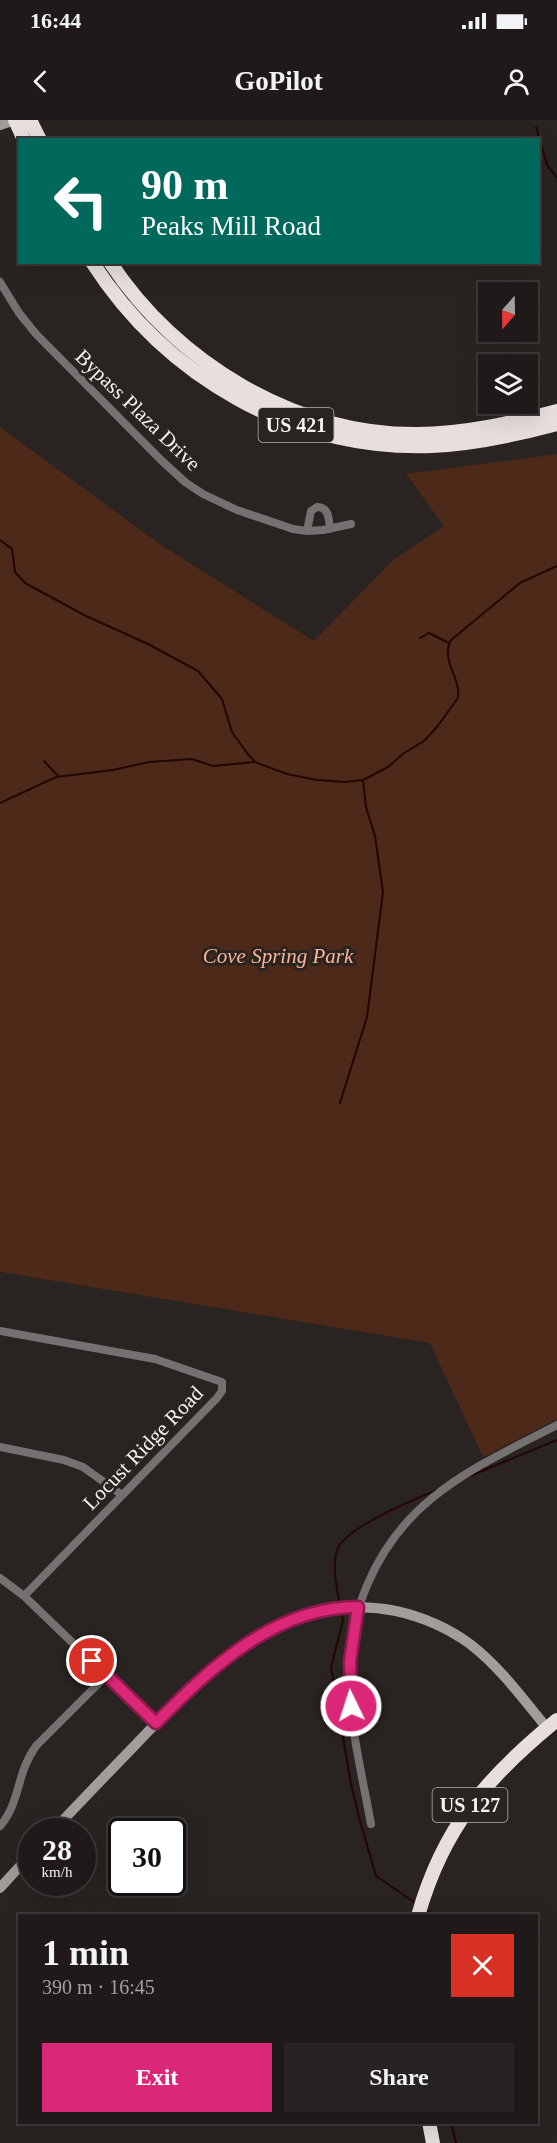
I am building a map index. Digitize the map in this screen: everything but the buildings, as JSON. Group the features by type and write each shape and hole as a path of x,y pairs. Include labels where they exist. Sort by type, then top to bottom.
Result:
{"highway":[{"path":"15,120 23,138"},
{"path":"30,120 39,138"},
{"name":"US 421","path":"93,264 137,321 188,367 235,398 292,424 361,441 432,446 481,441 557,424"},
{"name":"US 421","path":"112,264 152,315 182,343 216,369 263,397 333,425 395,434 436,434 480,429 557,411"},
{"name":"US 127","path":"419,1914 435,1865 468,1808 501,1769 552,1724"},
{"path":"429,2124 433,2143"}],"street":[{"path":"0,125 15,120"},
{"name":"Bypass Plaza Drive","path":"0,282 19,313 36,334 185,482 203,494 237,510 283,526 307,531 351,524"},
{"path":"307,531 311,512 316,507 326,510 330,529"},
{"name":"Locust Ridge Road","path":"0,1331 155,1359 222,1382 222,1391 217,1398 24,1596"},
{"path":"372,1824 349,1688 350,1661 358,1607 370,1579 405,1525 423,1506 463,1477 557,1425"},
{"path":"0,1448 64,1460 83,1467 122,1495"},
{"path":"0,1578 24,1596 156,1723"},
{"path":"65,1818 156,1723 212,1670 259,1636 294,1619 330,1609 358,1607 386,1609 423,1618 456,1635 495,1666 552,1724"},
{"path":"0,1826 14,1804 26,1759 106,1675"},
{"path":"0,1888 18,1868"}],"green space":[{"name":"Cove Spring Park","path":"0,427 164,547 314,641 393,560 444,526 406,474 557,454 557,1419 483,1457 430,1343 0,1272"}],"waterway":[{"path":"536,127 539,138"},
{"path":"540,141 547,165 557,178"},
{"path":"0,540 12,549 15,572 25,583 198,671 222,699 232,732 255,762"},
{"path":"0,803 56,777 113,770 149,762 192,759 213,766 255,762 287,774 317,780 345,782 363,780 388,767 404,753 424,741 458,698 457,683 448,655 451,640 520,583 557,566"},
{"path":"420,638 429,633 449,643"},
{"path":"44,761 59,777"},
{"path":"340,1103 367,1017 383,892 375,836 366,807 363,780"},
{"path":"470,1476 557,1440"},
{"path":"340,1606 335,1564 337,1550 343,1541 353,1532 383,1514 439,1489"},
{"path":"341,1611 343,1621 331,1667 351,1784 360,1821 376,1876 417,1904"},
{"path":"424,1909 434,1914"},
{"path":"451,2124 456,2143"}],"route":[{"path":"92,1661 156,1723 212,1670 259,1636 308,1614 330,1609 358,1607 350,1661 351,1706"}]}
